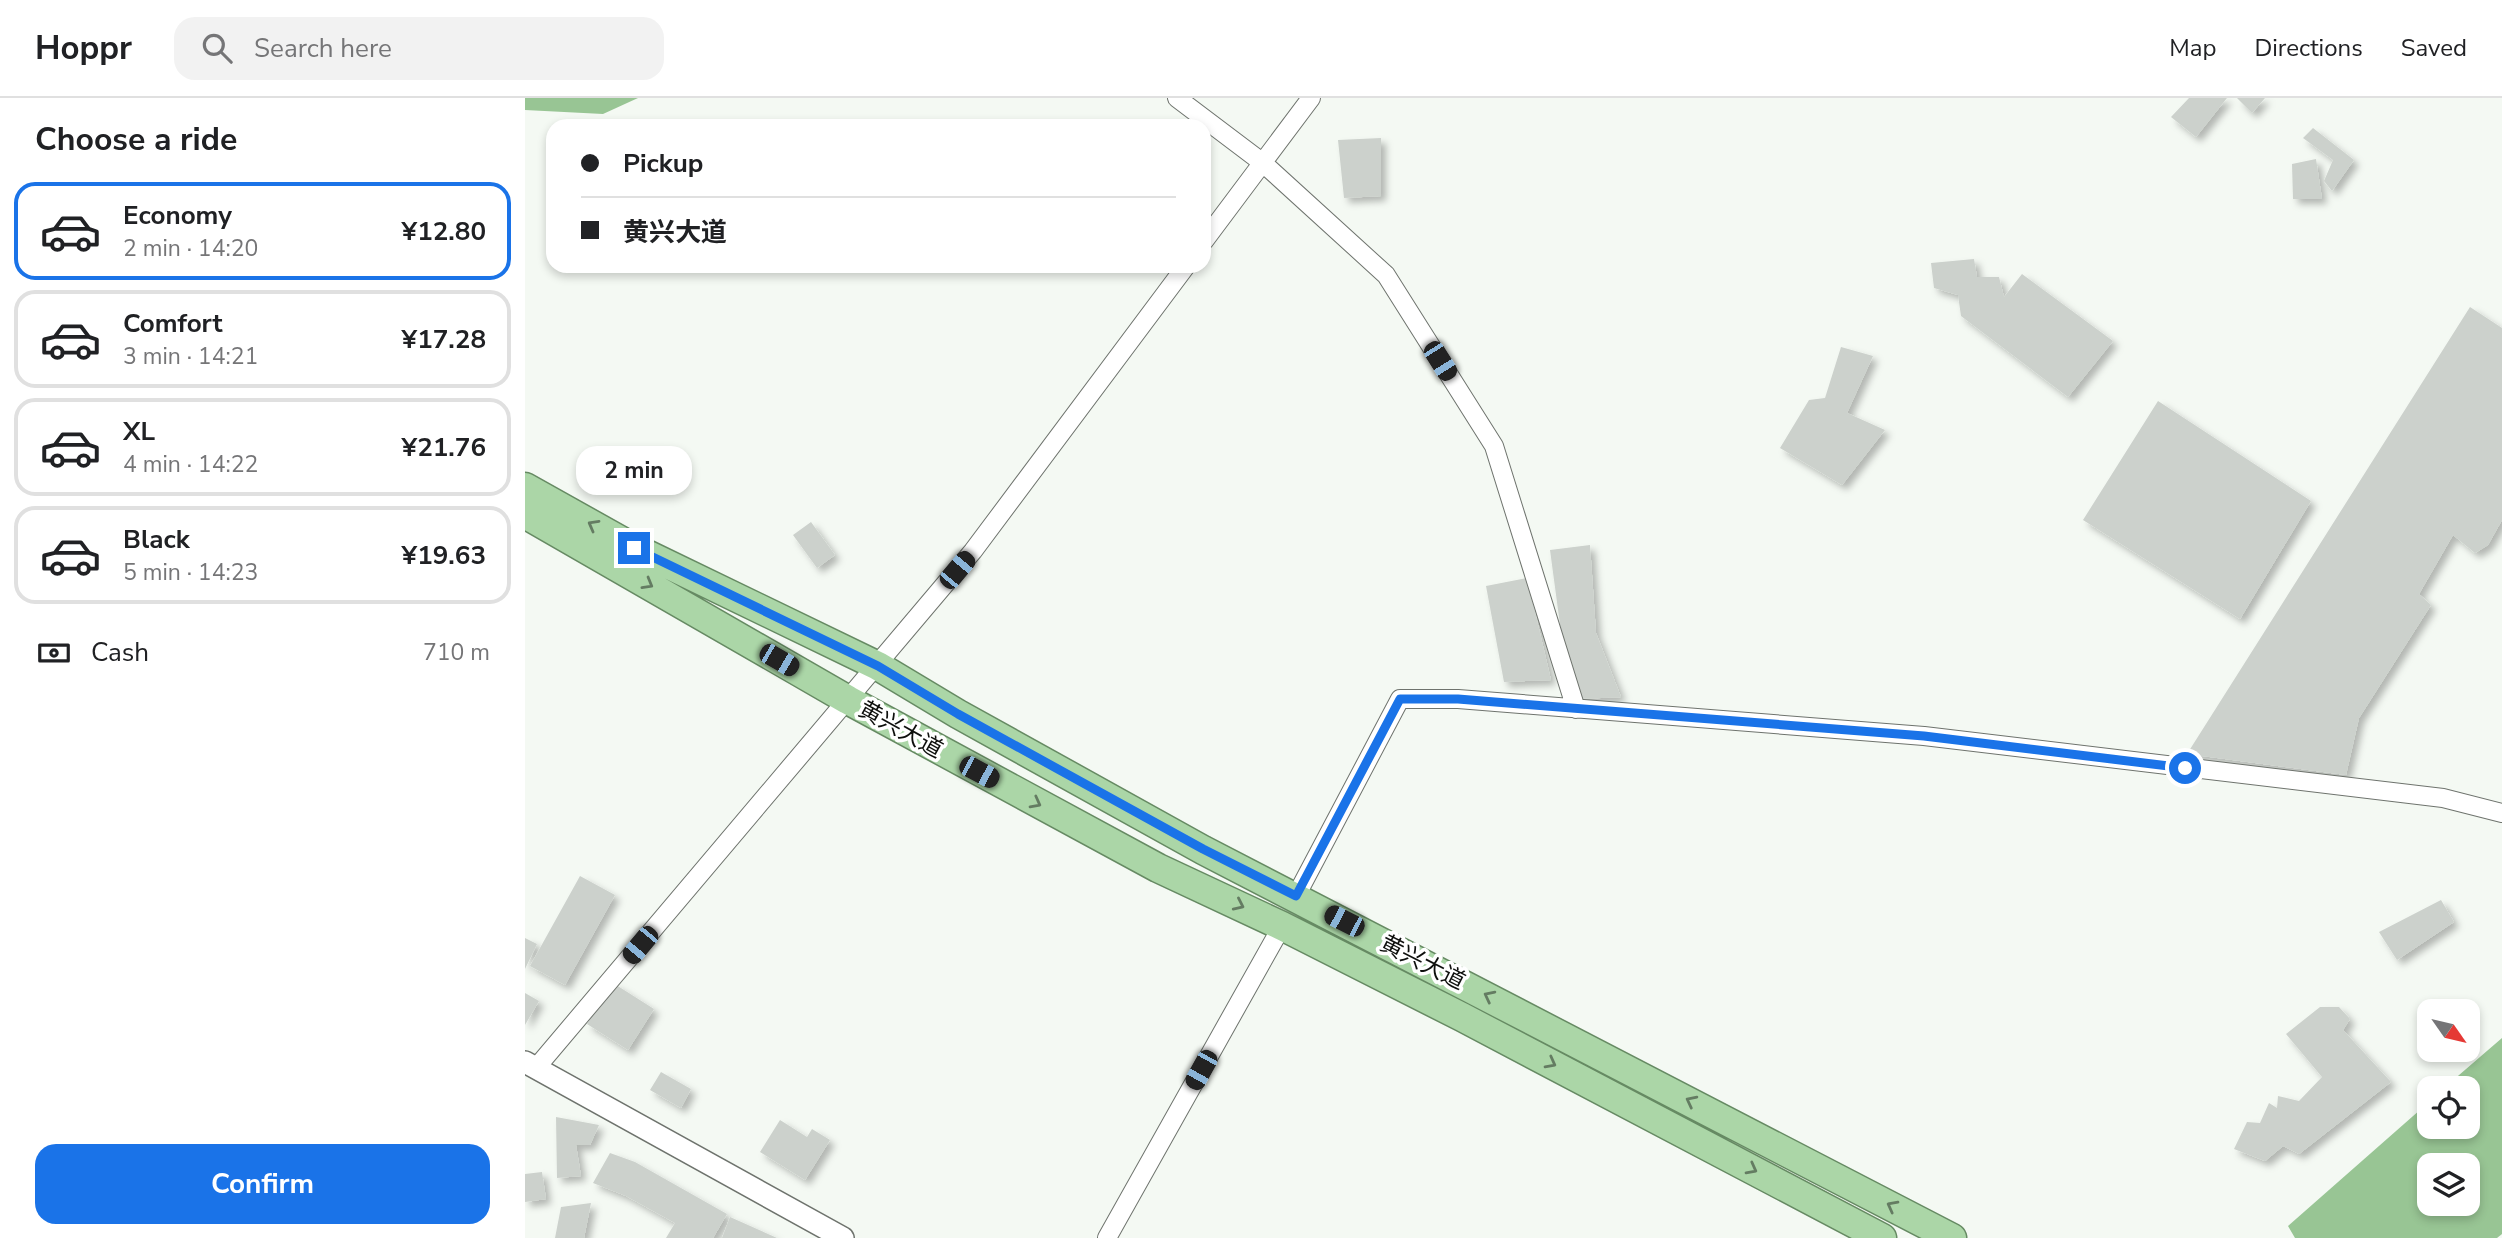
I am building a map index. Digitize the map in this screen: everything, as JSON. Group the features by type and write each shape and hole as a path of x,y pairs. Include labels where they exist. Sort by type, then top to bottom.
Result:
{"highway":[{"name":"黄兴大道","path":"525,487 634,548 878,666 1203,849 1952,1238"},
{"name":"黄兴大道","path":"525,514 848,700 1158,868 1282,926 1462,1017 1882,1238"},
{"path":"1002,784 991,771 991,755 1003,747 1021,748"}],"street":[{"path":"1177,98 1205,119"},
{"path":"1211,233 1311,98"},
{"path":"1211,124 1263,163 1386,275 1494,446 1576,709"},
{"path":"843,1238 530,1065 878,666 973,551 1181,273"},
{"path":"1296,896 1400,699 1458,699 1924,736 2443,798 2502,813"},
{"path":"1107,1238 1282,926"}],"shaded area":[{"path":"525,98 638,98 603,114 525,110"},
{"path":"2502,1038 2502,1234 2497,1238 2295,1238 2288,1226 2417,1113 2417,1139 2480,1139 2480,1076 2458,1076 2474,1062 2480,1062 2480,1057"}],"building":[{"path":"2189,98 2227,98 2196,137 2171,117"},
{"path":"2237,98 2265,98 2252,113"},
{"path":"2313,128 2354,160 2332,191 2324,181 2333,160 2303,138"},
{"path":"1381,138 1381,196 1344,198 1338,140"},
{"path":"2316,159 2322,199 2293,199 2292,164"},
{"path":"1974,259 1977,277 1999,277 2004,297 2022,274 2113,341 2068,397 1961,316 1958,295 1934,288 1931,263"},
{"path":"2470,307 2502,328 2502,520 2488,545 2475,553 2453,535 2419,594 2431,605 2359,718 2346,775 2187,754"},
{"path":"1841,347 1873,356 1847,413 1885,430 1842,485 1780,448 1809,400 1825,398"},
{"path":"2158,401 2311,501 2240,619 2083,520"},
{"path":"811,522 835,555 817,568 793,535"},
{"path":"1590,545 1596,633 1621,697 1580,699 1561,632 1550,550"},
{"path":"1527,578 1551,680 1504,682 1486,586"},
{"path":"580,876 615,895 565,985 530,966"},
{"path":"2441,900 2454,922 2397,960 2379,932"},
{"path":"525,938 537,944 525,969"},
{"path":"613,983 654,1009 628,1050 587,1024"},
{"path":"525,993 539,1001 525,1025"},
{"path":"2320,1007 2339,1007 2350,1019 2343,1030 2391,1082 2299,1154 2283,1146 2265,1161 2234,1149 2247,1122 2260,1123 2269,1103 2277,1108 2278,1096 2299,1101 2322,1077 2286,1034"},
{"path":"661,1072 691,1089 681,1108 650,1090"},
{"path":"556,1117 599,1125 590,1145 576,1145 581,1176 557,1178"},
{"path":"780,1120 807,1137 812,1129 830,1140 805,1180 760,1152"},
{"path":"610,1153 635,1162 727,1214 713,1238 666,1238 675,1223 626,1196 593,1183"},
{"path":"542,1172 546,1199 525,1202 525,1174"},
{"path":"591,1203 584,1238 555,1238 561,1207"},
{"path":"730,1217 777,1238 722,1238"}],"route":[{"path":"634,548 878,666 958,714 1203,849 1296,896 1400,699 1458,699 1924,736 2185,768"}]}
